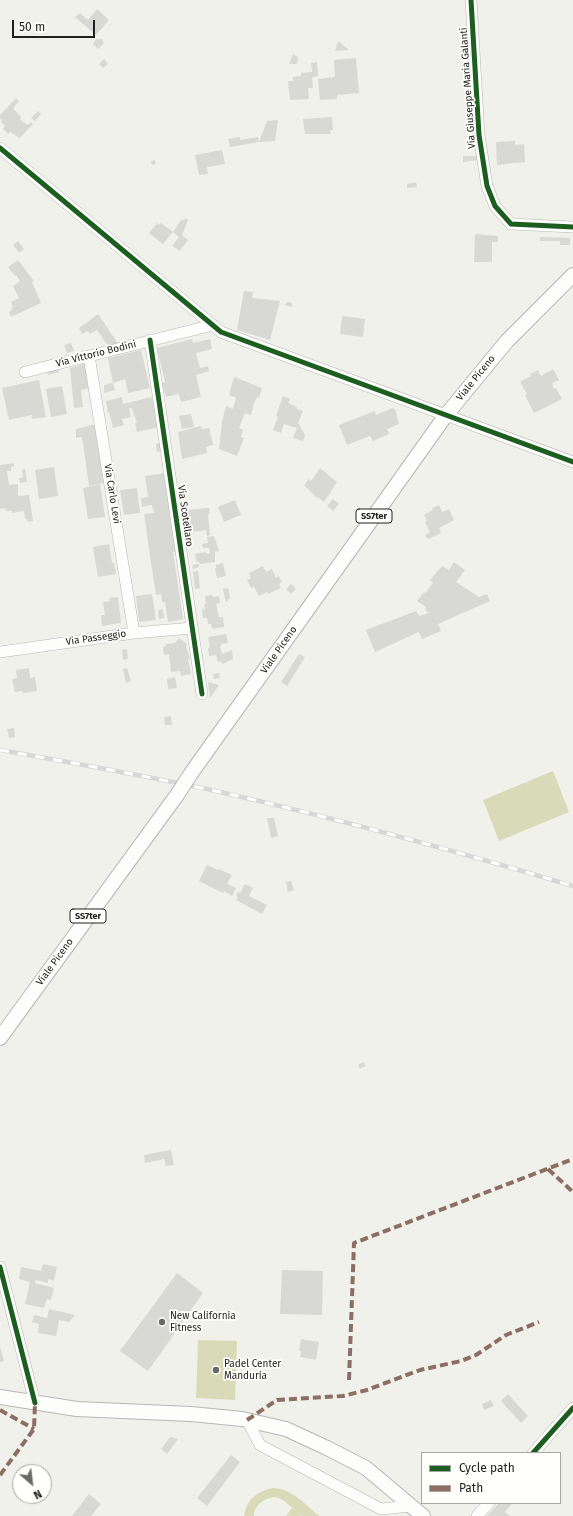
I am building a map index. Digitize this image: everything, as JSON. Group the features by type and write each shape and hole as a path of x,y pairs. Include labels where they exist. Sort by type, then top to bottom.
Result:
{"main road":[{"name":"Viale Piceno","path":"0,1038 177,794 446,416 507,341 573,275"},
{"path":"0,1397 77,1409 191,1414 247,1420 286,1429 366,1468 423,1516"}],"street":[{"name":"Via Giuseppe Maria Galanti","path":"471,0 479,135 487,186 494,206 511,224 573,227"},
{"path":"0,148 221,332 573,462"},
{"name":"Via Vittorio Bodini","path":"25,372 212,324"},
{"name":"Via Scotellaro","path":"150,340 202,694"},
{"name":"Via Carlo Levi","path":"89,356 134,633"},
{"name":"Via Passeggio","path":"0,652 134,633 192,628"},
{"path":"0,1267 35,1403"},
{"path":"534,1452 573,1408"},
{"path":"247,1420 260,1445 381,1509 411,1506"},
{"path":"477,1516 488,1504"}],"green space":[{"path":"553,771 569,812 499,841 483,800"},
{"name":"Padel Center Manduria","path":"198,1340 237,1341 235,1400 196,1398"},
{"path":"273,1488 292,1494 319,1516 303,1516 286,1502 276,1497 270,1498 259,1504 255,1509 254,1516 244,1516 250,1500 262,1491"},
{"path":"292,1508 301,1516 286,1516"}],"building":[{"path":"97,9 109,20 96,35 75,17 80,13 88,20"},
{"path":"96,39 102,39 104,43 98,49 93,44"},
{"path":"338,41 343,45 349,50 335,51"},
{"path":"293,54 298,57 297,64 289,64"},
{"path":"356,58 359,93 337,95 337,99 320,100 318,79 335,77 334,60"},
{"path":"104,59 108,64 103,68 99,64"},
{"path":"317,62 318,76 312,77 313,88 308,88 309,99 290,100 288,81 293,81 293,77 301,76 301,73 312,72 311,63"},
{"path":"16,98 19,101 13,108 21,117 20,119 27,125 31,122 33,124 20,138 10,132 8,134 3,129 5,126 1,122 2,120 0,118 0,115"},
{"path":"38,111 41,114 35,121 31,118"},
{"path":"332,117 333,130 330,130 331,134 305,134 303,119"},
{"path":"278,120 275,141 259,142 267,121"},
{"path":"240,137 240,140 258,137 259,142 230,147 228,139"},
{"path":"515,141 515,145 524,144 525,162 497,165 496,142"},
{"path":"222,150 225,164 207,167 208,174 199,175 195,155"},
{"path":"463,156 477,156 477,160 463,162"},
{"path":"155,160 156,164 152,165 151,161"},
{"path":"416,182 417,187 407,188 407,184"},
{"path":"181,220 188,220 182,235 188,240 180,251 172,246 179,237 173,232"},
{"path":"157,223 159,225 161,223 173,232 163,244 149,233"},
{"path":"475,234 498,236 498,242 492,242 492,262 474,262"},
{"path":"540,237 570,238 570,245 560,245 560,241 540,241"},
{"path":"18,241 24,249 19,253 13,245"},
{"path":"18,260 34,281 32,282 41,303 11,317 9,312 12,310 11,308 13,308 11,302 19,298 13,286 20,281 8,267"},
{"path":"244,291 253,292 252,298 280,301 270,340 237,330"},
{"path":"288,302 292,303 292,307 284,305"},
{"path":"98,314 119,345 109,348 97,330 90,334 88,331 82,334 79,328"},
{"path":"342,316 365,319 363,337 340,334"},
{"path":"192,339 193,343 210,339 212,349 196,353 200,368 208,366 209,371 196,375 201,397 181,402 179,394 166,397 162,383 165,382 157,348"},
{"path":"71,343 74,351 67,353 64,345"},
{"path":"141,350 150,388 128,393 125,379 113,383 108,358"},
{"path":"87,363 91,388 81,390 83,407 74,408 70,368"},
{"path":"58,369 59,372 48,375 47,372"},
{"path":"553,369 559,380 552,383 554,389 556,388 562,399 534,413 525,395 527,394 520,382 538,370 541,376"},
{"path":"234,377 262,388 259,398 257,397 254,403 251,415 245,413 239,428 243,430 241,437 244,438 237,456 219,449 222,422 226,406 233,409 236,398 229,395"},
{"path":"39,380 46,417 32,419 32,415 9,420 2,388"},
{"path":"113,383 115,390 104,393 104,385"},
{"path":"62,386 67,414 51,417 46,389"},
{"path":"283,396 290,399 288,403 303,411 298,423 305,435 303,441 293,438 297,428 284,424 281,433 273,430"},
{"path":"122,397 123,404 152,397 159,427 137,432 135,423 137,423 132,408 129,408 131,417 122,419 124,425 113,428 106,401"},
{"path":"392,408 395,409 399,424 387,429 389,434 373,441 370,436 347,445 339,425 375,411 376,415"},
{"path":"191,414 194,427 182,429 179,416"},
{"path":"96,424 103,483 89,486 82,437 76,438 76,429"},
{"path":"201,426 202,429 209,428 213,445 206,447 207,453 182,459 178,432"},
{"path":"161,442 162,451 157,452 156,444"},
{"path":"14,463 14,466 11,467 11,471 7,471 9,485 18,484 18,496 29,495 33,521 28,522 27,519 25,519 24,511 12,513 12,511 6,511 5,508 0,509 0,465"},
{"path":"54,467 58,496 39,499 35,470"},
{"path":"320,468 337,482 324,502 318,497 317,498 304,485 309,479 311,481"},
{"path":"25,469 27,482 20,483 19,478 23,478 22,470"},
{"path":"165,473 176,552 173,552 183,619 168,622 165,602 162,602 161,594 156,595 144,514 154,513 152,505 142,507 141,498 148,497 145,476"},
{"path":"100,484 105,517 88,519 83,488"},
{"path":"137,488 140,513 124,515 120,490"},
{"path":"333,499 339,504 333,511 327,506"},
{"path":"235,500 241,515 224,522 218,507"},
{"path":"439,505 442,512 449,509 454,520 439,528 441,533 428,539 425,535 430,532 425,522 427,521 424,515 433,510 432,508"},
{"path":"209,508 210,513 208,514 210,535 207,536 206,530 193,532 192,525 187,526 185,510"},
{"path":"214,536 219,551 215,552 215,562 200,564 197,562 195,554 206,552 207,554 210,553 209,548 203,548 202,544 208,543 207,537"},
{"path":"109,544 112,563 114,563 116,574 98,577 93,547"},
{"path":"454,562 465,570 456,582 479,597 487,594 490,601 438,624 441,631 422,639 419,632 375,652 366,630 416,611 419,616 429,613 425,610 426,607 417,601 433,583 430,580 442,566 449,570"},
{"path":"223,563 226,576 217,578 215,568 216,565"},
{"path":"199,564 199,567 193,569 192,565"},
{"path":"263,566 266,572 272,569 276,578 279,576 282,582 279,584 281,588 259,596 254,587 251,588 247,580 251,578 249,573"},
{"path":"198,571 200,588 195,589 193,572"},
{"path":"291,584 296,589 291,594 286,589"},
{"path":"228,588 230,598 226,602 223,589"},
{"path":"152,594 156,620 139,622 136,596"},
{"path":"212,595 213,597 219,596 220,603 216,604 219,617 223,617 224,627 212,629 211,624 208,624 207,618 203,618 202,610 205,609 204,604 206,604 205,596"},
{"path":"118,597 121,623 102,626 101,615 105,615 103,602 110,601 109,598"},
{"path":"163,609 164,618 159,619 158,610"},
{"path":"226,634 228,643 221,644 222,654 232,650 233,659 222,664 221,661 218,662 216,655 209,656 208,648 210,647 208,637"},
{"path":"179,638 187,644 186,646 190,659 188,659 191,674 181,676 180,671 171,672 169,654 164,655 163,647 166,646 166,644 175,643"},
{"path":"127,649 128,659 123,660 122,650"},
{"path":"299,654 305,657 287,686 281,682"},
{"path":"29,668 30,678 35,677 37,691 23,693 22,691 15,692 12,679 17,678 16,670"},
{"path":"127,668 131,681 126,683 123,669"},
{"path":"219,673 220,678 214,679 213,674"},
{"path":"175,677 177,688 168,689 167,679"},
{"path":"208,682 219,685 210,698"},
{"path":"171,716 172,725 165,725 164,717"},
{"path":"14,728 15,737 9,738 7,729"},
{"path":"267,818 274,818 278,836 271,838"},
{"path":"207,865 232,875 227,884 236,888 232,896 224,891 223,893 199,881"},
{"path":"291,881 294,890 288,892 286,882"},
{"path":"245,884 253,888 249,896 267,905 262,914 236,900 238,897 236,896 238,892 240,893"},
{"path":"363,1062 366,1066 360,1069 358,1065"},
{"path":"171,1150 174,1165 166,1166 164,1159 145,1163 144,1155"},
{"path":"43,1264 57,1267 54,1281 48,1279 48,1283 36,1280 35,1283 54,1288 51,1300 47,1299 44,1308 25,1304 30,1282 19,1279 21,1267 41,1271"},
{"path":"282,1270 323,1271 322,1315 280,1314"},
{"name":"New California Fitness","path":"177,1273 203,1293 148,1371 120,1351"},
{"path":"49,1309 75,1315 69,1322 59,1320 56,1336 38,1333 39,1324 32,1322 34,1315 47,1318"},
{"path":"301,1339 319,1342 316,1360 300,1357 301,1351 299,1351"},
{"path":"0,1347 4,1361 0,1362"},
{"path":"508,1394 528,1416 521,1423 501,1401"},
{"path":"491,1400 494,1406 484,1410 482,1404"},
{"path":"170,1437 178,1439 167,1454 161,1449"},
{"path":"231,1455 240,1462 207,1506 197,1498"},
{"path":"89,1494 101,1504 91,1516 72,1516"},
{"path":"498,1504 512,1504 505,1512 510,1516 487,1516"}],"railway":[{"path":"0,750 110,770 265,802 397,836 573,886"}],"marked path":[{"path":"349,1380 354,1243 573,1159"},
{"path":"548,1169 573,1192"},
{"path":"247,1420 277,1400 343,1396 367,1390 420,1370 461,1361 476,1355 506,1335 539,1322"},
{"path":"0,1475 34,1429 35,1403"},
{"path":"0,1410 34,1429"}],"cycle path":[{"path":"471,0 479,135 487,186 495,206 511,224 573,227"},
{"path":"0,148 221,332 573,462"},
{"path":"150,340 202,694"},
{"path":"0,1267 35,1403"},
{"path":"534,1452 573,1408"}],"place":[{"name":"New California Fitness","path":"162,1322"},
{"name":"Padel Center Manduria","path":"216,1370"}]}
